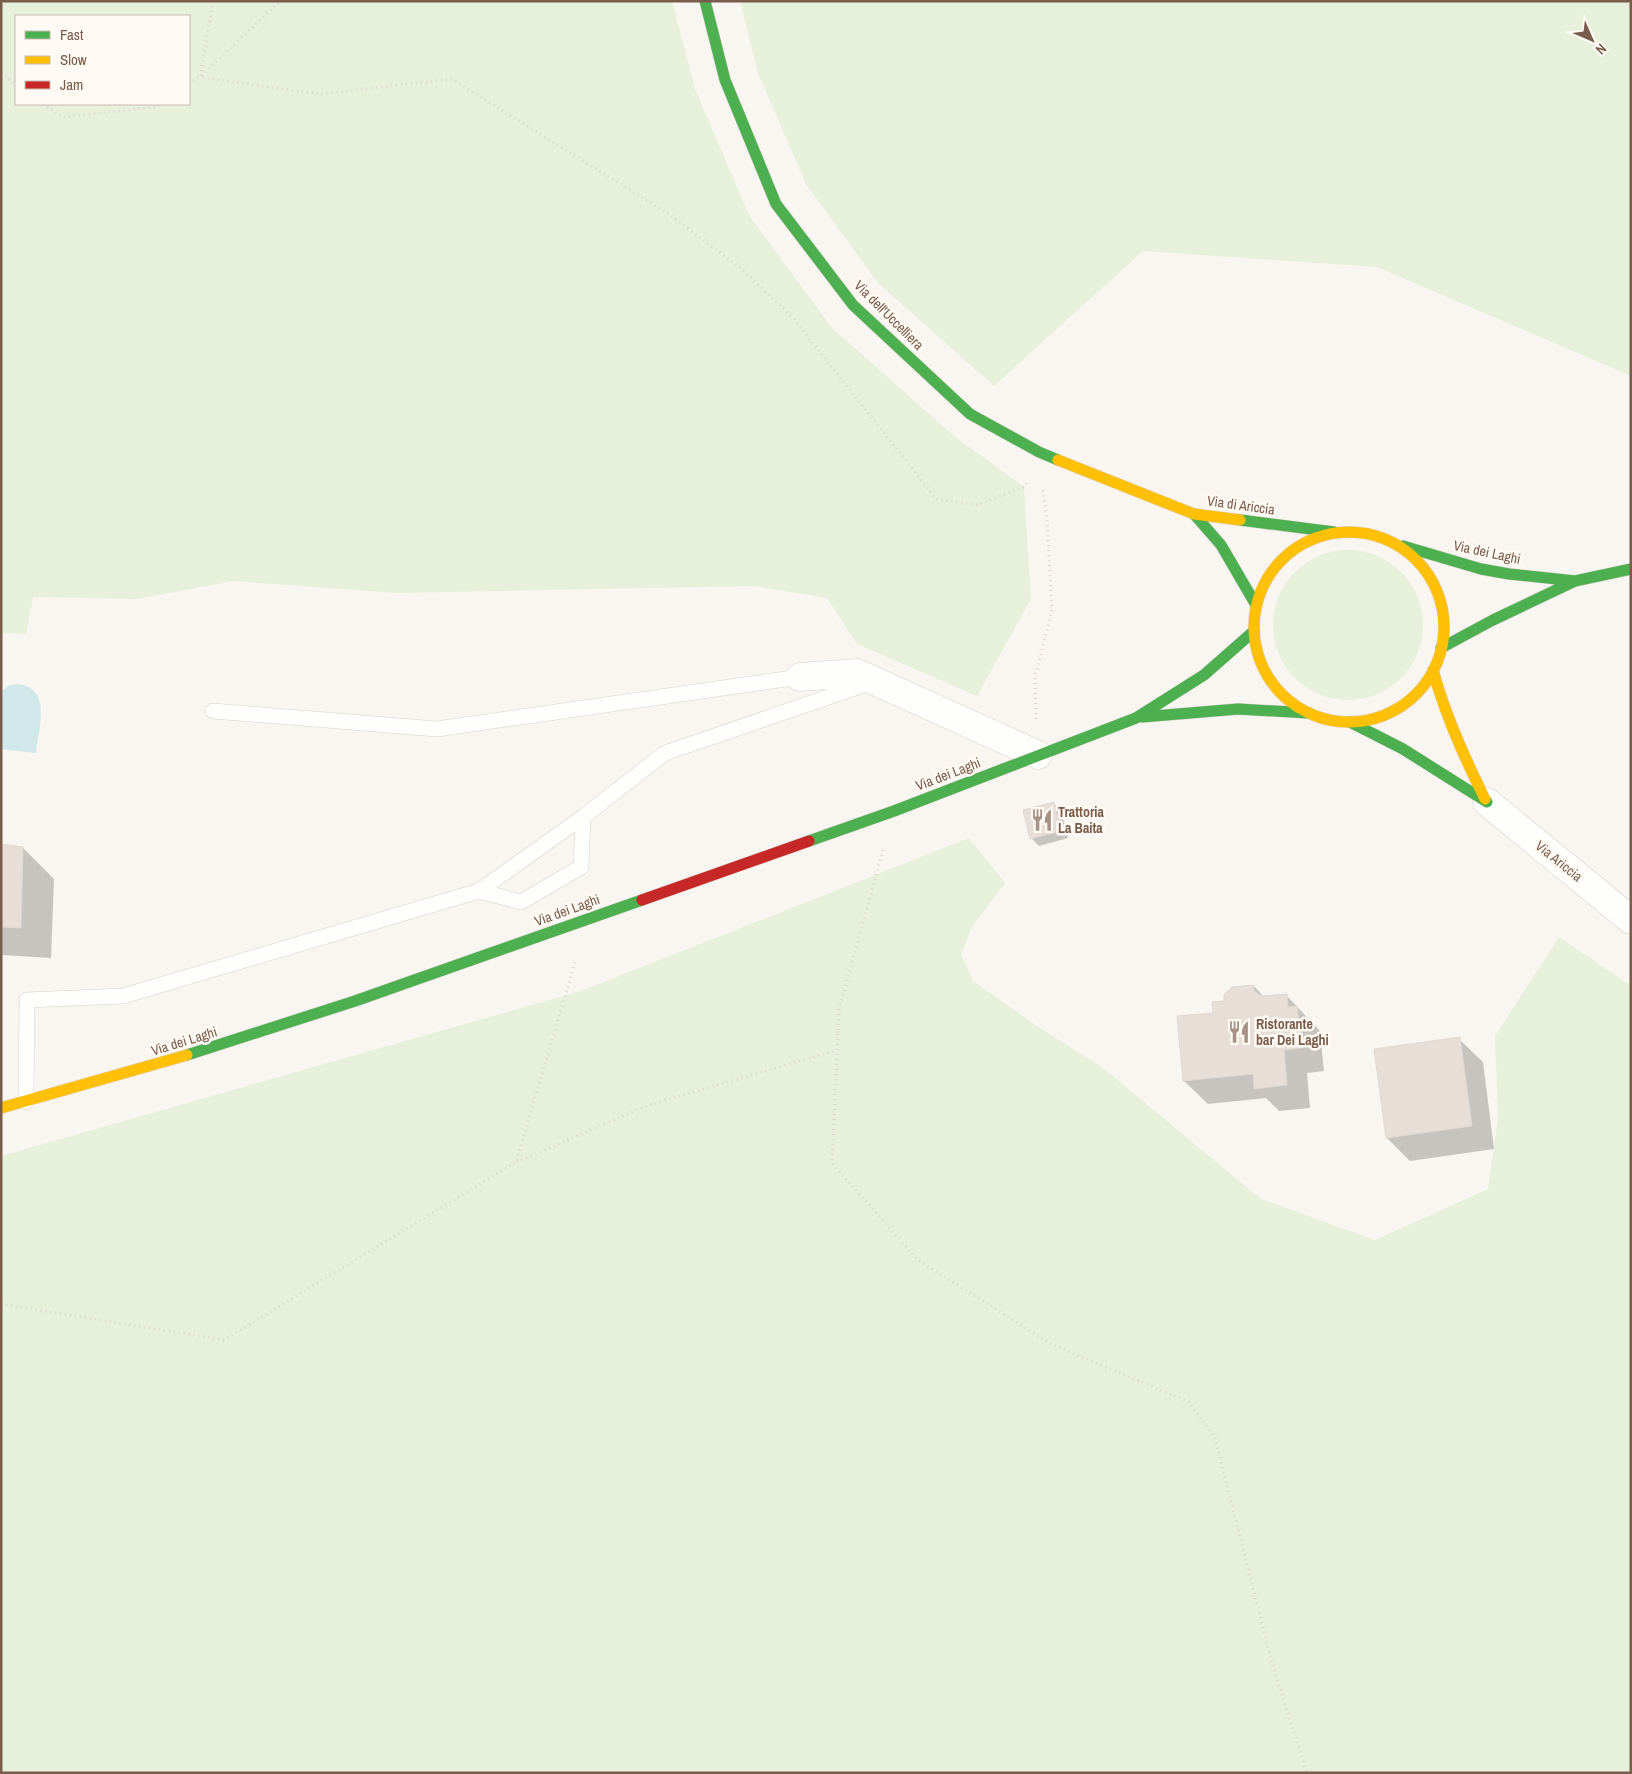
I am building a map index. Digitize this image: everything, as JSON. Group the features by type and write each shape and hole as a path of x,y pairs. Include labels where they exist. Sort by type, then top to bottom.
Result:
{"main road":[{"name":"Via dell'Uccelliera","path":"705,1 725,80 776,204 853,305 970,414 1039,452 1194,514"},
{"name":"Via di Ariccia","path":"1194,514 1334,532 1366,533 1395,543"},
{"name":"Via di Ariccia","path":"1194,514 1221,545 1256,605"},
{"path":"1334,532 1308,541 1284,556 1266,578 1256,605 1254,631 1258,656 1270,680 1287,700 1309,714 1334,721 1350,722 1365,720 1386,714 1404,703 1421,689 1433,670 1441,648 1444,623 1440,599 1430,577 1415,558 1395,543"},
{"name":"Via dei Laghi","path":"1395,543 1481,569 1575,581"},
{"name":"Via dei Laghi","path":"1441,648 1493,620 1575,581 1631,569"},
{"name":"Via dei Laghi","path":"1,1108 128,1074 356,1001 894,810 1136,718 1204,675 1254,631"},
{"name":"Via Ariccia","path":"1433,670 1450,726 1460,751 1487,802"},
{"name":"Via dei Laghi","path":"1136,718 1238,709 1309,714"},
{"name":"Via Ariccia","path":"1350,722 1378,734 1447,775 1487,802"}],"street":[{"path":"800,677 857,673 1038,755"},
{"name":"Via Ariccia","path":"1487,802 1631,920"}],"lane":[{"path":"213,711 437,729 800,677"},
{"path":"26,1102 27,1000 123,996 479,891 583,817 665,753 877,681"},
{"path":"479,891 521,902 581,867 583,817"}],"path":[{"path":"200,76 213,1"},
{"path":"190,83 280,1"},
{"path":"1,73 15,83"},
{"path":"200,76 319,94 452,78 670,215 743,270 794,319 936,499 977,505 1024,487 1039,452"},
{"path":"44,105 62,117 154,107 157,105"},
{"path":"1038,755 1035,677 1052,610 1047,519 1039,452"},
{"path":"894,810 839,1010 832,1163 918,1260 1052,1344 1189,1402 1214,1438 1273,1667 1307,1773"},
{"path":"516,1162 589,918"},
{"path":"1,1304 224,1340 516,1162 646,1106 837,1050"}],"green space":[{"path":"1,1 672,1 695,89 749,215 831,327 954,436 1024,487 1031,599 977,696 857,644 827,598 753,586 397,593 233,581 137,599 33,597 26,634 1,633"},
{"path":"740,1 1631,1 1631,376 1377,267 1143,251 994,386 878,283 806,184 758,73"},
{"path":"1348,550 1363,551 1377,555 1390,562 1401,572 1411,583 1418,596 1422,610 1422,640 1418,654 1411,667 1401,678 1390,688 1377,695 1363,699 1348,700 1333,699 1319,695 1306,688 1295,678 1285,667 1278,654 1274,640 1273,625 1274,610 1278,596 1285,583 1295,572 1306,562 1319,555 1333,551"},
{"path":"969,838 1005,883 972,927 961,954 973,981 1037,1026 1103,1068 1261,1199 1375,1240 1488,1189 1498,1118 1495,1036 1559,937 1631,986 1631,1773 1,1773 1,1156 581,991"}],"water":[{"path":"15,684 27,686 35,692 39,700 41,720 36,753 1,749 1,692 8,686"}],"building":[{"name":"Trattoria La Baita","path":"1054,802 1061,831 1030,839 1023,810"},
{"path":"1,844 23,847 21,928 1,927"},
{"name":"Ristorante bar Dei Laghi","path":"1254,985 1254,991 1262,996 1287,994 1288,1007 1297,1006 1301,1048 1284,1050 1287,1085 1254,1089 1253,1074 1183,1081 1177,1016 1213,1013 1212,1002 1224,1001 1224,995 1232,987"},
{"path":"1460,1037 1472,1126 1386,1138 1374,1049"}],"traffic: fast":[{"path":"705,1 725,80 776,204 853,305 970,414 1039,452 1058,460"},
{"path":"1194,514 1221,545 1256,605"},
{"path":"1240,520 1334,532"},
{"path":"1403,546 1481,569 1575,581"},
{"path":"1441,648 1493,620 1575,581 1631,569"},
{"path":"809,841 894,811 1136,718 1204,675 1254,631"},
{"path":"1142,717 1238,709 1309,713"},
{"path":"1350,722 1403,749 1487,802"},
{"path":"187,1055 355,1001 642,900"}],"traffic: slow":[{"path":"1058,460 1194,514 1240,520"},
{"path":"1349,532 1385,539 1402,548 1416,560 1428,574 1437,591 1444,627 1437,663 1428,680 1416,694 1402,706 1385,715 1349,722 1313,715 1296,706 1282,694 1270,680 1261,663 1254,627 1261,591 1270,574 1282,560 1296,548 1313,539 1349,532"},
{"path":"1433,670 1456,736 1485,799"},
{"path":"1,1108 187,1055"}],"traffic: jam":[{"path":"642,900 809,841"}],"place":[{"name":"Trattoria La Baita","path":"1042,820"},
{"name":"Ristorante bar Dei Laghi","path":"1239,1032"}]}
